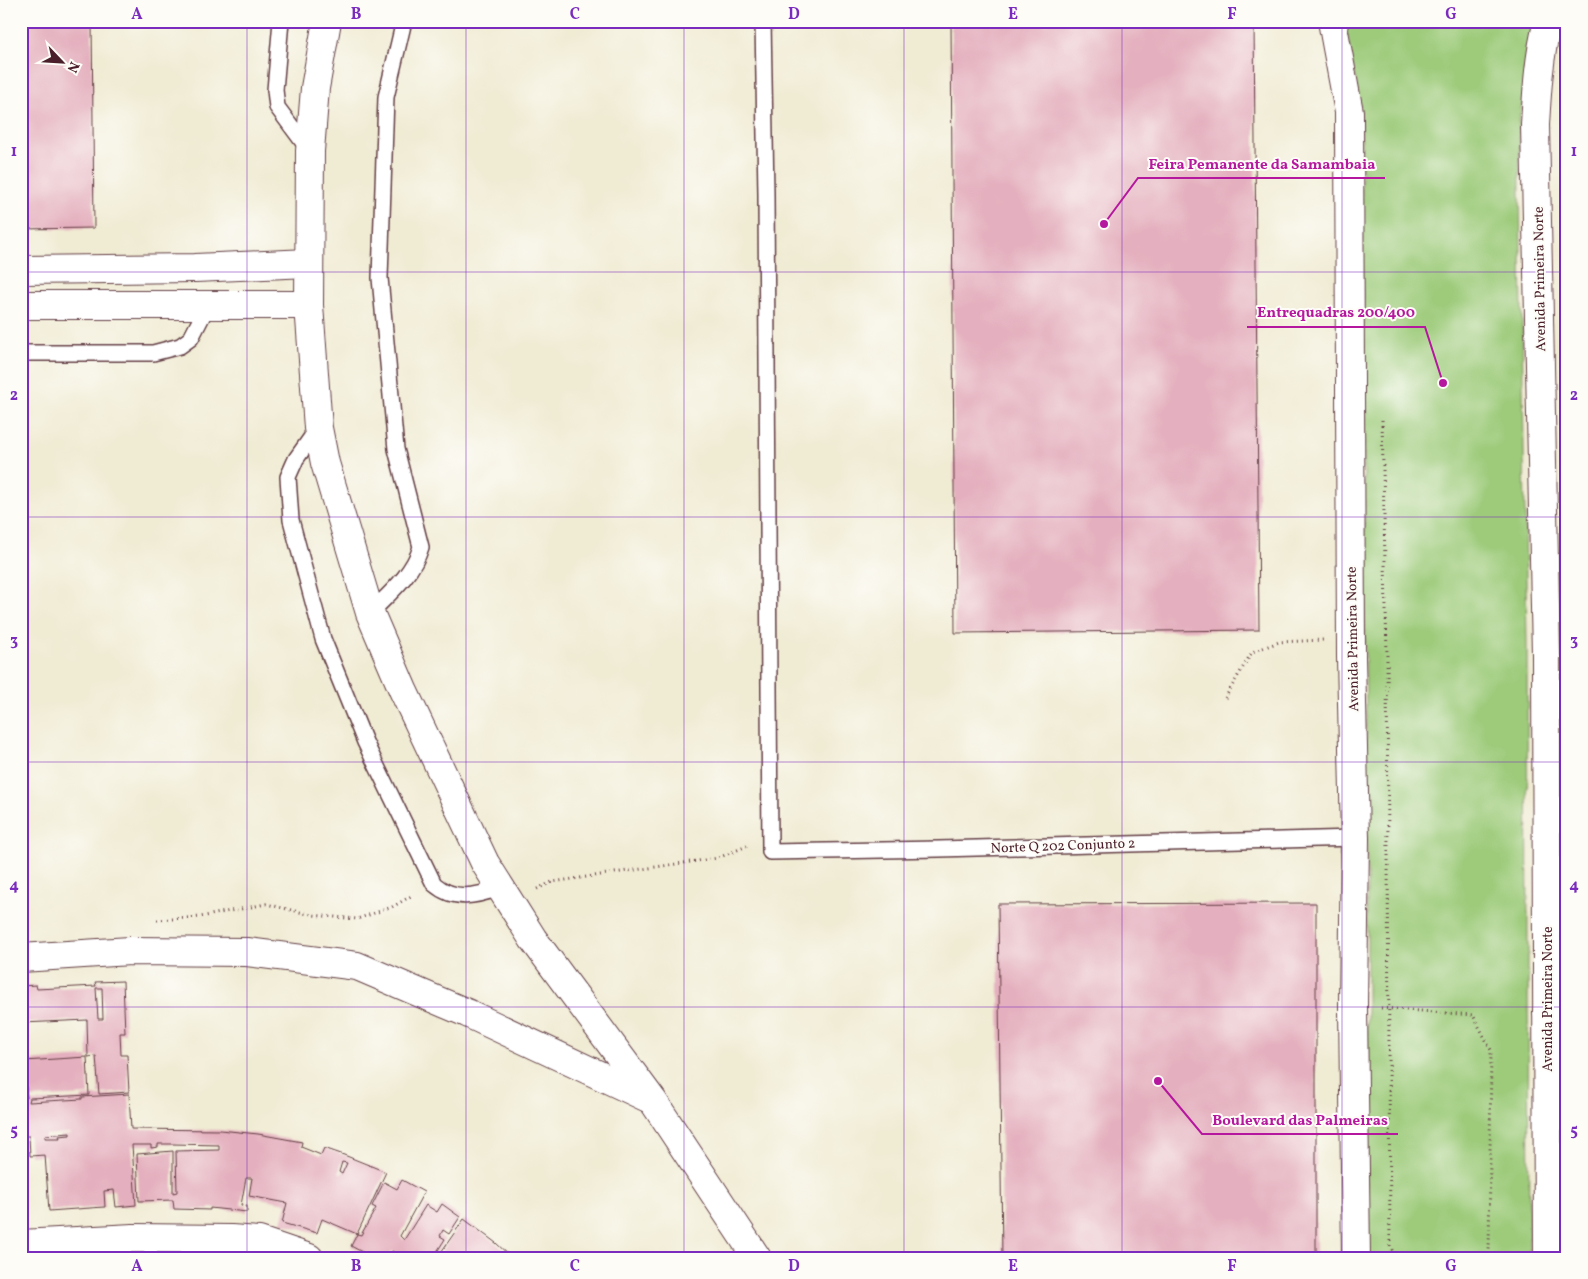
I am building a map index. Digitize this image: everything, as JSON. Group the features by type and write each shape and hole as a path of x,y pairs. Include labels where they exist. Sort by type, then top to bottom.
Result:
{"street":[{"path":"327,21 315,88 310,151 309,305 318,428 325,464 370,613 403,690 485,863 533,939 653,1101 757,1258"},
{"name":"Avenida Primeira Norte","path":"1332,21 1349,112 1351,657 1355,838 1353,1006 1357,1256"},
{"name":"Avenida Primeira Norte","path":"1548,21 1543,39 1535,125 1546,656 1557,1018 1557,1098 1548,1258"},
{"path":"21,270 195,268 308,263"},
{"path":"21,305 309,305"},
{"path":"21,958 130,951 247,952 357,966 467,1012 653,1101"},
{"path":"21,1244 133,1238 231,1239 259,1241 309,1258"},
{"path":"114,1258 133,1238"}],"lane":[{"path":"281,21 275,90 277,107 310,151"},
{"path":"370,613 405,577 417,561 421,547 396,449 380,278 386,96 404,21"},
{"name":"Norte Q 202 Conjunto 2","path":"763,21 766,194 770,852 1355,838"},
{"path":"21,352 153,352 180,346 191,338 208,305"},
{"path":"318,428 296,459 288,477 291,520 323,639 365,742 434,884 442,891 458,896 505,895"}],"path":[{"path":"1225,698 1252,652 1279,642 1330,639"},
{"path":"1387,656 1390,1246 1397,1258"},
{"path":"505,895 552,882 718,858 754,844"},
{"path":"154,920 200,917 266,904 312,914 358,918 392,907 434,884"},
{"path":"1353,1006 1473,1015 1491,1050 1489,1258"}],"green space":[{"path":"1345,21 1536,21 1519,122 1527,645 1529,1258 1367,1258 1367,838 1361,111"}],"building":[{"path":"21,21 92,21 94,228 21,229"},
{"path":"951,21 1022,21 1022,24 1048,24 1048,21 1254,21 1259,630 955,633"},
{"path":"1316,903 1316,1258 1002,1258 998,904"},
{"path":"123,981 125,1033 120,1033 121,1055 127,1055 129,1092 99,1094 96,1056 88,1057 87,1020 23,1023 21,986 36,985 37,989 96,986 95,982","holes":["96,988 102,988 103,1019 98,1019"]},
{"path":"87,1057 89,1095 30,1098 29,1102 129,1094 131,1129 220,1130 258,1134 302,1142 301,1147 321,1155 324,1148 386,1172 357,1234 322,1219 317,1233 282,1223 287,1203 249,1196 252,1178 246,1178 241,1205 247,1206 247,1212 210,1208 210,1210 174,1209 173,1200 139,1201 137,1154 173,1151 173,1193 177,1192 176,1151 219,1150 219,1145 158,1144 158,1147 151,1148 151,1145 132,1145 136,1205 116,1207 114,1190 104,1191 105,1207 49,1211 45,1155 30,1156 29,1136 23,1136 21,1098 27,1098 24,1061","holes":["70,1133 70,1135 59,1136 60,1138 45,1138 45,1135","342,1162 347,1163 342,1174 339,1172"]},
{"path":"402,1180 424,1192 400,1236 404,1240 426,1205 437,1212 442,1204 460,1217 449,1234 443,1230 440,1236 445,1239 433,1258 403,1258 392,1251 388,1258 373,1258 351,1246 357,1234 361,1235 376,1208 372,1206 384,1182 397,1189"},
{"path":"464,1219 496,1243 512,1258 490,1258 487,1254 485,1256 482,1254 479,1258 437,1258"}],"place":[{"name":"Feira Pemanente da Samambaia","path":"1104,224"},
{"name":"Entrequadras 200/400","path":"1443,383"},
{"name":"Boulevard das Palmeiras","path":"1158,1081"}]}
